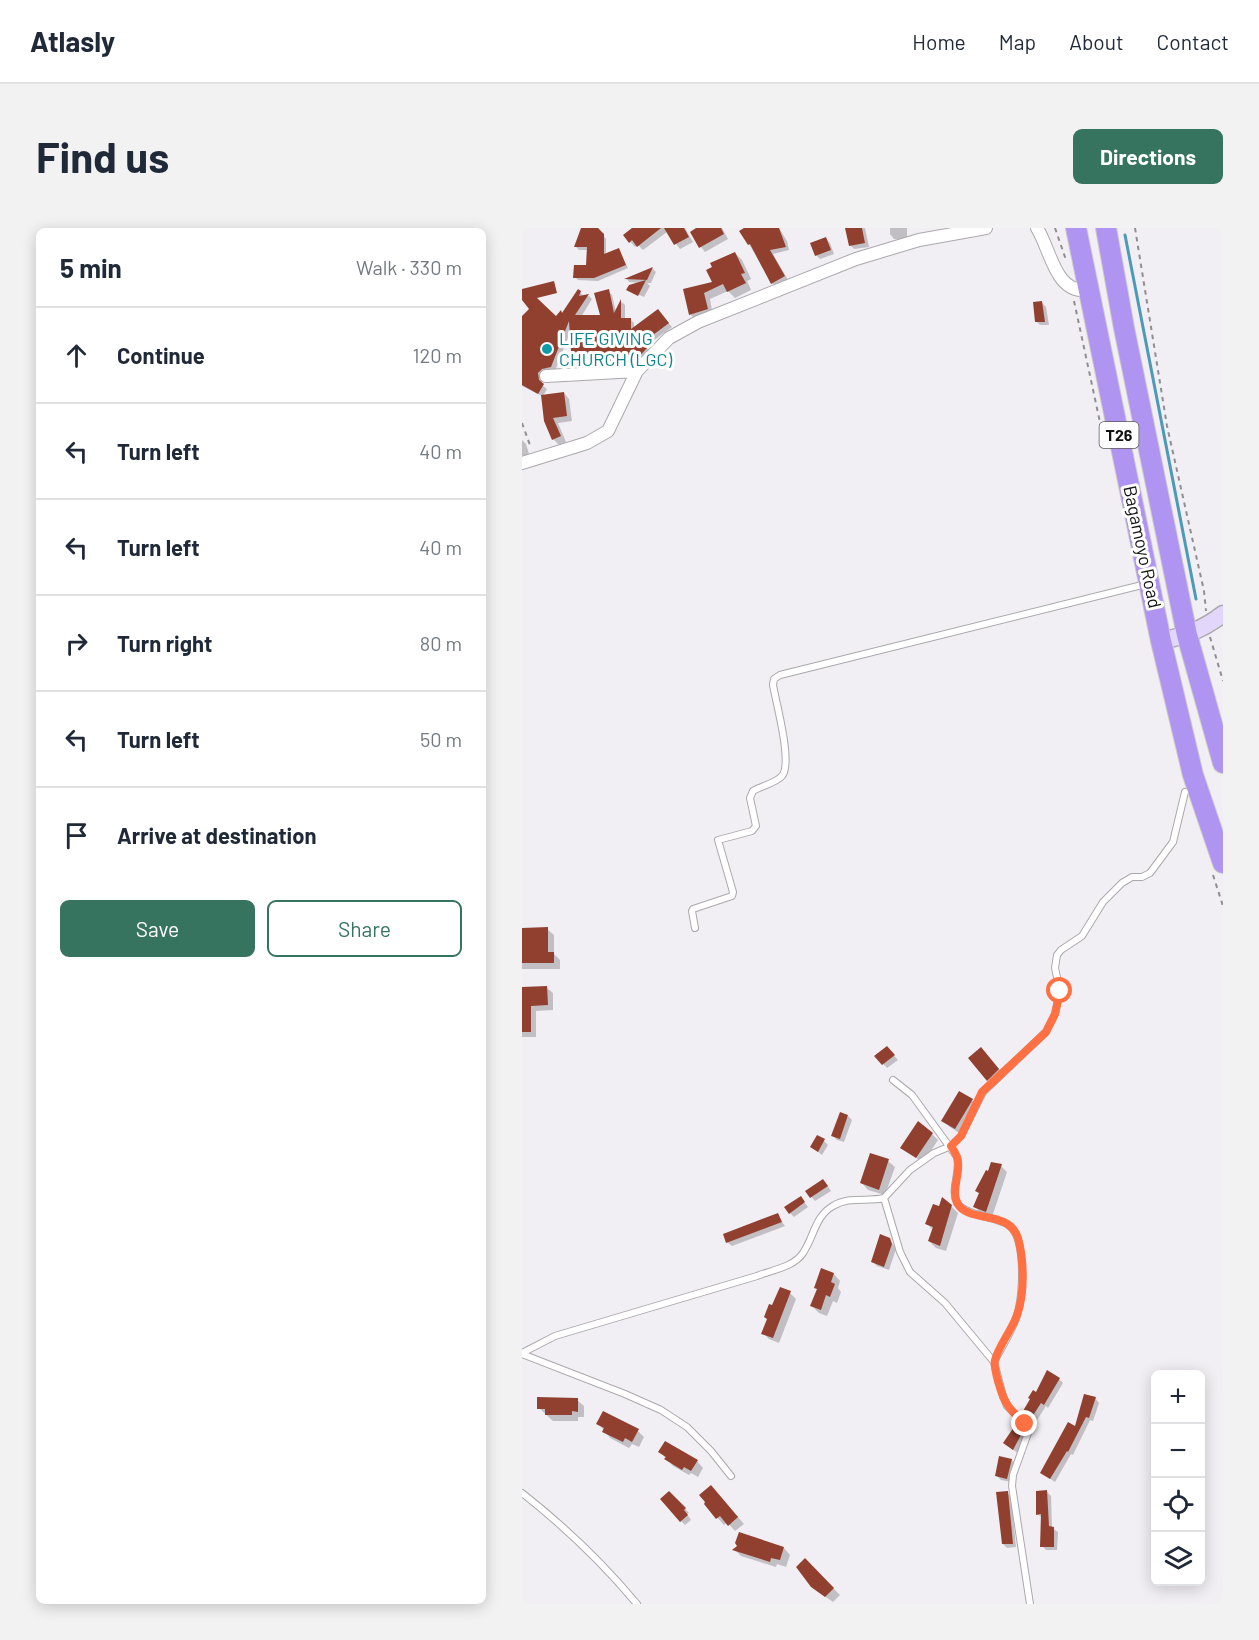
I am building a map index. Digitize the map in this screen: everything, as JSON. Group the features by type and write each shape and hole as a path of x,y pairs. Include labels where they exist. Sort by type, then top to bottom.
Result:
{"highway":[{"name":"Bagamoyo Road","path":"1076,228 1161,641 1193,775 1223,863"},
{"name":"Bagamoyo Road","path":"1106,228 1124,328 1187,635 1223,763"}],"main road":[{"path":"1161,641 1187,635 1207,626 1223,614"}],"street":[{"path":"522,463 587,443 608,431 637,371 669,338 713,315 856,259 919,240 986,228"},
{"path":"1037,228 1056,271 1066,285 1072,290 1089,290"},
{"path":"546,376 637,371"}],"lane":[{"path":"695,928 693,909 732,896 733,892 718,840 752,831 756,826 750,798 753,791 780,779 784,774 788,762 773,684 780,675 1149,583"},
{"path":"522,1354 555,1336 757,1276 789,1264 803,1253 814,1228 831,1206 849,1200 884,1198 910,1170 934,1153 951,1146 961,1136 982,1092 1046,1032 1055,1014 1060,991 1055,968 1057,956 1082,936 1103,902 1122,883 1132,877 1143,877 1150,873 1173,842 1185,792"},
{"path":"893,1080 912,1095 951,1146 958,1162 955,1190 958,1205 964,1210 996,1219 1010,1226 1017,1238 1021,1256 1022,1290 1018,1314 994,1362"},
{"path":"884,1198 900,1252 910,1272 945,1303 994,1362 1003,1396 1008,1406 1025,1424 1028,1433 1013,1475 1012,1486 1030,1604"},
{"path":"522,1354 661,1410 687,1427 711,1451 731,1476"},
{"path":"522,1492 610,1572 637,1604"}],"path":[{"path":"1055,228 1067,262"},
{"path":"1135,228 1165,416 1204,591 1207,626 1223,681"},
{"path":"522,423 535,460"}],"building":[{"path":"581,228 598,228 604,234 604,254 619,248 626,265 594,278 573,278 574,265 586,265 587,247 574,247"},
{"path":"632,228 661,228 637,247 632,240 629,243 623,235"},
{"path":"664,228 684,228 689,237 674,245"},
{"path":"696,228 721,228 724,234 699,248 690,232"},
{"path":"744,228 779,228 786,247 770,250 785,276 771,284 750,244 748,245 739,231"},
{"path":"845,228 862,228 865,243 849,246"},
{"path":"826,237 831,250 815,256 810,243"},
{"path":"735,252 745,273 741,274 746,283 727,292 723,284 704,293 708,309 689,315 683,289 712,282 706,270 712,267 710,263"},
{"path":"653,267 647,280 624,279"},
{"path":"646,280 638,296 626,290 629,285"},
{"path":"554,281 557,293 537,298 556,316 561,310 562,313 578,289 581,291 579,296 589,294 575,315 600,315 594,293 609,289 614,313 621,299 621,318 631,318 631,329 658,309 669,323 641,344 648,347 636,360 623,353 623,363 572,366 569,321 551,367 542,369 538,373 539,380 544,384 538,394 522,385 522,316 529,309 522,300 522,289"},
{"path":"1042,301 1045,322 1035,322 1033,302"},
{"path":"564,392 567,416 553,418 561,436 552,440 544,421 541,395"},
{"path":"548,927 548,952 554,952 554,963 522,963 522,928"},
{"path":"547,986 548,1005 531,1006 531,1032 522,1032 522,987"},
{"path":"887,1046 895,1055 882,1065 874,1056"},
{"path":"981,1047 999,1069 987,1081 968,1058"},
{"path":"959,1091 973,1099 955,1129 941,1121"},
{"path":"840,1112 848,1115 840,1139 831,1136"},
{"path":"918,1121 933,1133 916,1158 900,1148"},
{"path":"817,1135 825,1139 818,1152 810,1147"},
{"path":"870,1153 889,1159 879,1190 860,1183"},
{"path":"991,1162 1002,1164 986,1212 973,1207 979,1193 975,1191"},
{"path":"823,1179 828,1186 810,1198 805,1191"},
{"path":"801,1196 805,1202 789,1214 784,1207"},
{"path":"942,1197 952,1205 940,1246 928,1241 933,1227 925,1224 933,1204 939,1206"},
{"path":"778,1213 782,1222 726,1243 723,1234"},
{"path":"880,1234 890,1238 892,1244 884,1267 871,1262"},
{"path":"821,1268 834,1273 831,1282 835,1284 830,1297 826,1295 821,1310 810,1306 817,1289 814,1288"},
{"path":"780,1287 791,1291 773,1338 761,1334 767,1319 764,1317 769,1304 772,1305"},
{"path":"1047,1370 1060,1378 1044,1405 1041,1403 1032,1417 1023,1411 1030,1399 1028,1398 1033,1390 1036,1392"},
{"path":"1084,1394 1096,1397 1089,1418 1086,1417 1068,1452 1050,1479 1040,1473 1068,1422 1075,1426"},
{"path":"537,1397 578,1398 578,1412 572,1411 572,1415 545,1415 545,1409 537,1409"},
{"path":"603,1411 639,1429 632,1442 625,1438 623,1442 602,1432 604,1428 596,1424"},
{"path":"1014,1427 1022,1433 1013,1450 1003,1443"},
{"path":"665,1441 698,1460 691,1471 684,1467 682,1470 664,1459 666,1457 658,1452"},
{"path":"999,1456 1012,1459 1007,1479 995,1476"},
{"path":"711,1485 738,1517 728,1526 720,1516 716,1519 699,1495"},
{"path":"1047,1490 1049,1526 1054,1527 1054,1547 1040,1547 1041,1514 1036,1515 1036,1491"},
{"path":"669,1491 686,1508 684,1510 688,1515 680,1522 660,1499"},
{"path":"1008,1491 1013,1544 1002,1544 996,1492"},
{"path":"739,1532 784,1547 780,1560 771,1558 770,1562 732,1550 737,1546 735,1543"},
{"path":"805,1558 834,1588 825,1597 811,1587 796,1567"}],"waterway":[{"path":"1125,235 1196,599"}],"place":[{"name":"LIFE GIVING CHURCH (LGC)","path":"547,349"}],"route":[{"path":"1025,1424 1008,1406 1003,1396 994,1362 1018,1314 1022,1290 1021,1256 1017,1238 1010,1226 996,1219 964,1210 958,1205 955,1190 958,1162 951,1146 961,1136 982,1092 1046,1032 1055,1014 1060,991"}]}
